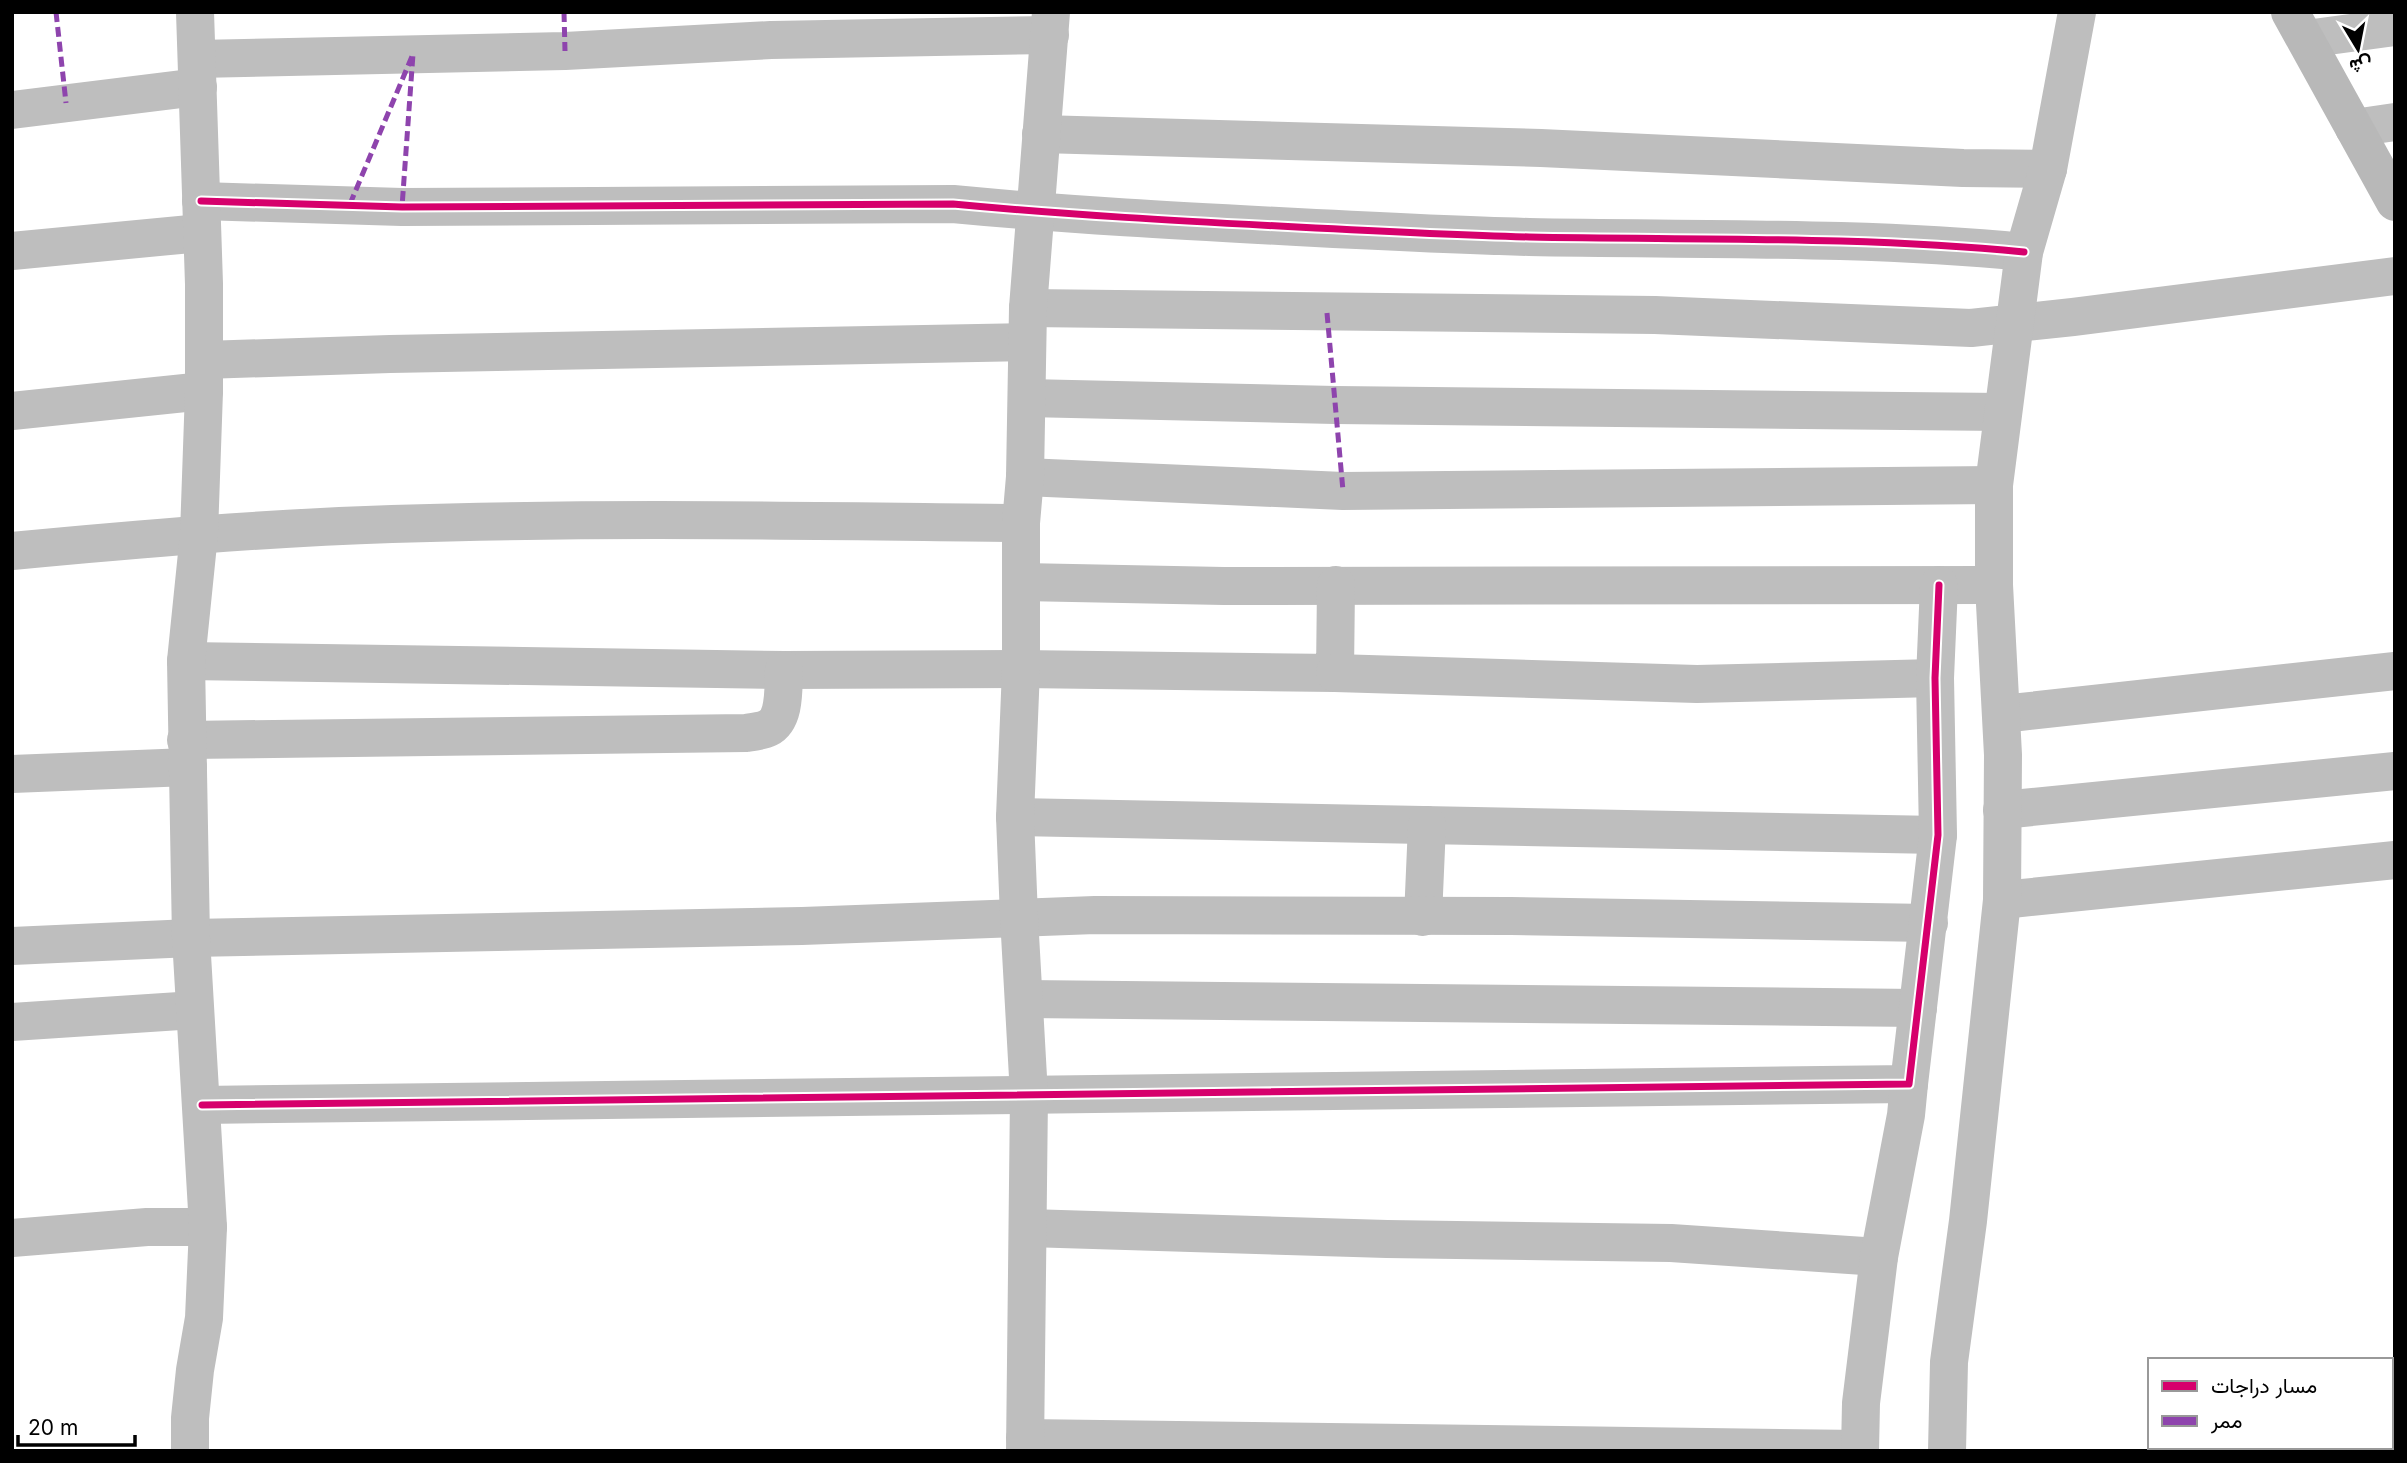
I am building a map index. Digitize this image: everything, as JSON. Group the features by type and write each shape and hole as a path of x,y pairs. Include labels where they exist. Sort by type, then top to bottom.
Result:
{"main road":[{"path":"2298,26 2395,202"}],"street":[{"path":"190,1451 192,1394 204,1318 208,1227 191,939 186,661 199,534 204,375 204,284 195,12"},
{"path":"1947,1451 1949,1362 1968,1221 2002,900 2002,714 1994,585 1994,485 2024,252 2049,169 2077,12"},
{"path":"12,110 198,73 565,51 771,26 1051,24 1027,325 1025,477 1021,523 1021,669 1015,817 1030,1095 1025,1444 1860,1450 1861,1403 1879,1256 1906,1115 1938,835 1936,678 1939,585"},
{"path":"2298,26 2395,27"},
{"path":"2354,128 2395,122"},
{"path":"1041,134 1541,148 1963,169 2049,169"},
{"path":"12,251 201,217 402,207 953,204 1035,212 1237,224 1515,236 1838,239 1945,244 2024,252"},
{"path":"12,411 204,375 390,354 1027,325 1655,315 1970,328 2395,276"},
{"path":"1027,398 2003,412"},
{"path":"1025,477 1343,491 1994,485"},
{"path":"12,551 199,534 389,524 573,520 1021,523"},
{"path":"1021,582 1224,586 1994,585"},
{"path":"1335,673 1336,585"},
{"path":"186,661 784,670 1021,669 1335,673 1697,684 1936,678"},
{"path":"12,774 187,753 746,733 768,728 777,720 784,670"},
{"path":"2002,714 2395,671"},
{"path":"2001,810 2395,771"},
{"path":"1015,817 1938,835"},
{"path":"1423,916 1427,825"},
{"path":"2002,900 2395,860"},
{"path":"12,946 191,939 789,927 1095,915 1423,916 1929,923"},
{"path":"1025,999 1917,1008"},
{"path":"12,1022 195,1010"},
{"path":"202,1105 1909,1084"},
{"path":"12,1238 147,1227 208,1227"},
{"path":"1028,1228 1387,1238 1671,1242 1879,1256"}],"marked path":[{"path":"56,12 66,103"},
{"path":"564,12 565,51"},
{"path":"350,204 413,54 402,207"},
{"path":"1327,313 1343,491"}],"cycle path":[{"path":"201,201 402,207 953,204 1125,217 1413,233 1838,241 2024,252"},
{"path":"202,1105 1909,1084 1938,835 1935,678 1939,585"}]}
